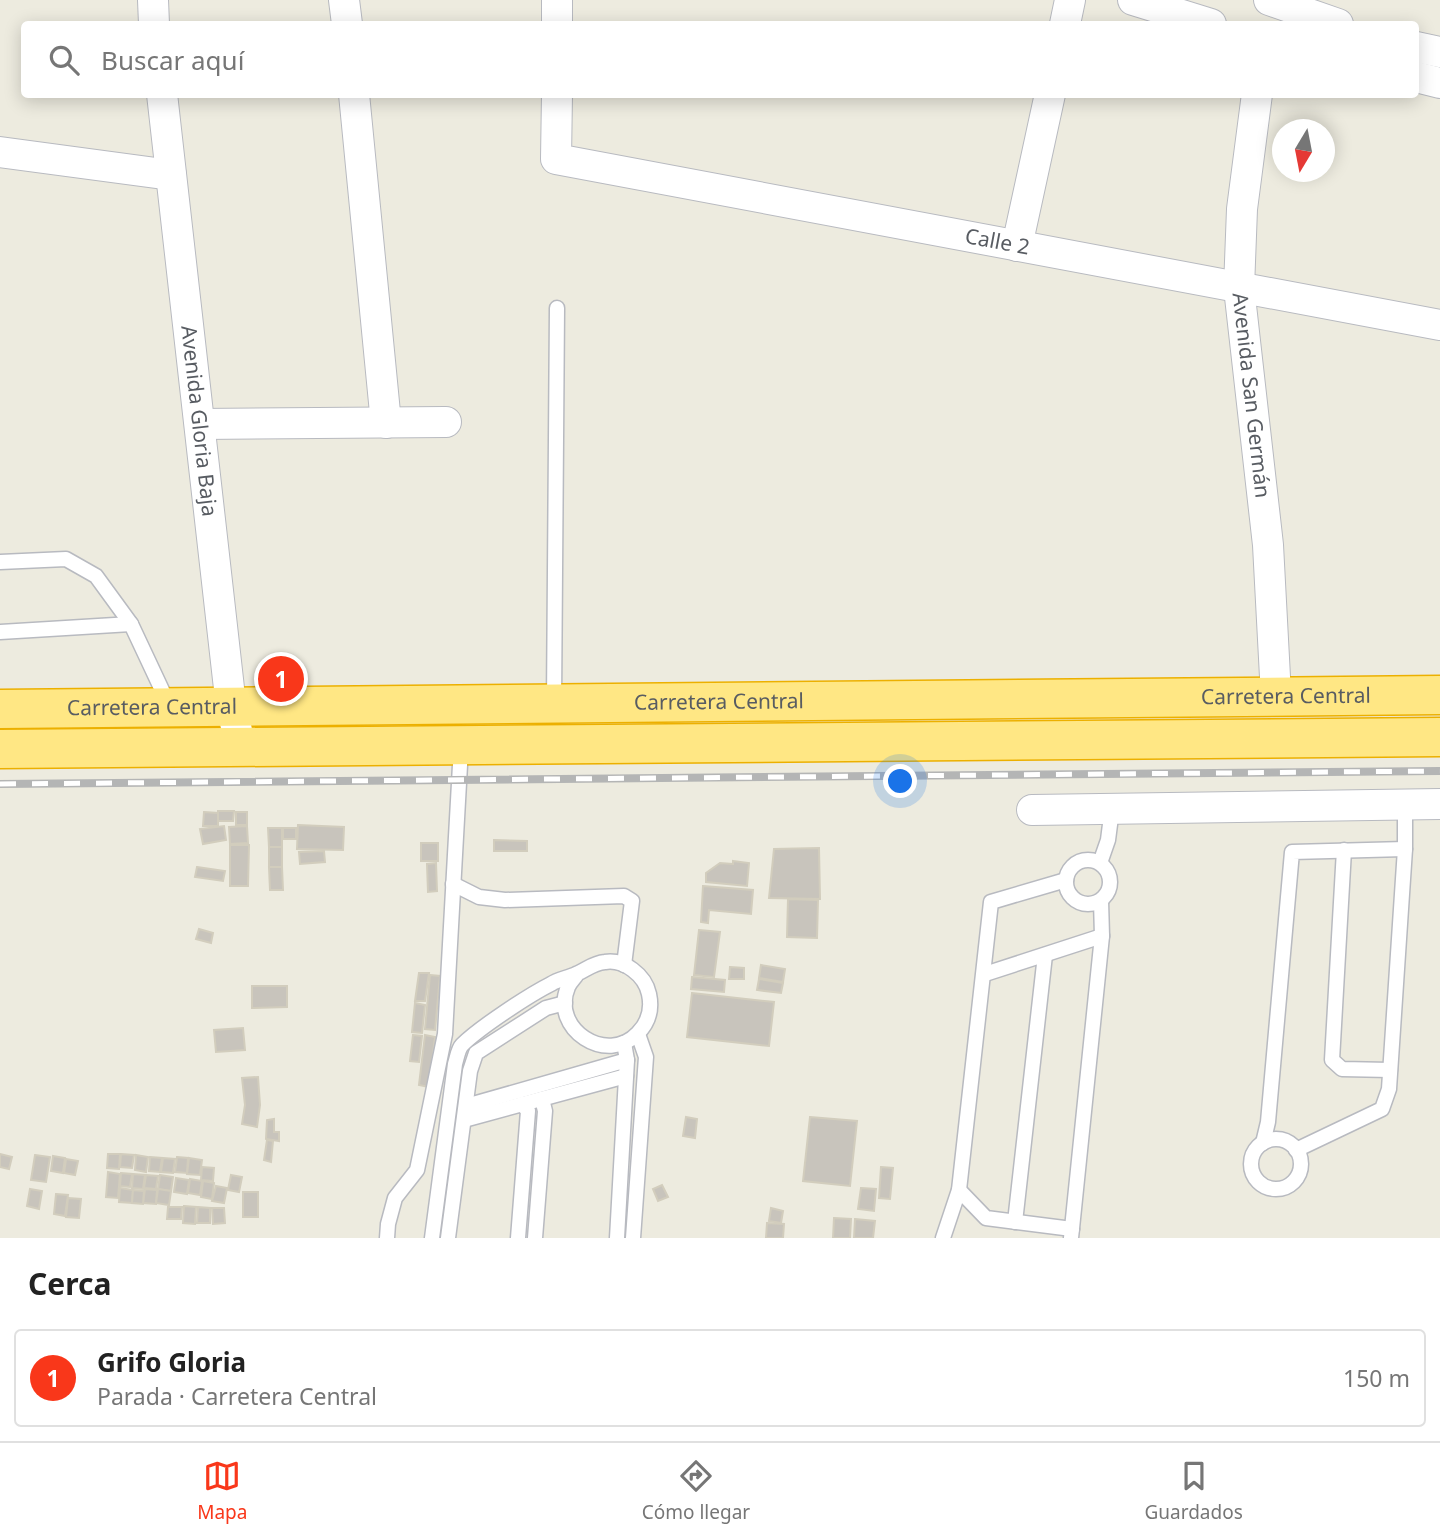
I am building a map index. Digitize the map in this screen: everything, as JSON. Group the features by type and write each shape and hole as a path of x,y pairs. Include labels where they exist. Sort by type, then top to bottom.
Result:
{"highway":[{"name":"Carretera Central","path":"0,709 1440,695"},
{"name":"Carretera Central","path":"0,749 1440,737"}],"street":[{"path":"153,0 154,21"},
{"path":"344,0 346,21"},
{"path":"557,0 557,21"},
{"path":"1066,21 1070,0"},
{"path":"1133,0 1201,21"},
{"path":"1266,21 1269,0 1329,21"},
{"path":"1419,48 1440,52"},
{"path":"1419,78 1440,83"},
{"name":"Avenida Gloria Baja","path":"162,98 231,706 241,747"},
{"path":"354,98 386,423"},
{"name":"Calle 2","path":"557,98 556,159 1440,325"},
{"path":"1017,246 1048,98"},
{"name":"Avenida San Germán","path":"1256,98 1242,209 1239,288 1268,545 1276,696"},
{"path":"0,152 171,175"},
{"path":"200,424 446,422"},
{"path":"1031,810 1440,804"}],"lane":[{"path":"554,703 557,308"},
{"path":"0,562 66,559 96,576 131,624 169,707"},
{"path":"0,632 131,624"},
{"path":"387,1238 395,1198 417,1170 445,1034 461,745"},
{"path":"1296,1150 1382,1109 1389,1089 1405,849 1405,805"},
{"path":"1100,863 1108,839 1112,809"},
{"path":"1263,1143 1268,1122 1292,852 1405,849"},
{"path":"1344,850 1332,1060 1342,1069 1390,1070"},
{"path":"1082,860 1100,863 1107,869 1111,886 1107,895 1101,901 1085,904 1077,902 1067,888 1068,871 1082,860"},
{"path":"943,1238 959,1190 991,902 1066,880"},
{"path":"453,884 479,897 505,900 624,896 632,901 624,965"},
{"path":"959,1190 986,1217 1072,1233 1102,936 1101,901"},
{"path":"985,974 1102,936"},
{"path":"1015,1222 1045,955"},
{"path":"432,1238 455,1065 461,1046 552,983 578,974 592,965 608,961 624,965 638,974 643,981 651,1004 648,1020 638,1034 624,1043 608,1046 591,1043 577,1034 568,1020 565,1003 568,987 578,974"},
{"path":"448,1238 470,1071 476,1053 546,1008 565,1003"},
{"path":"633,1238 646,1057 638,1034"},
{"path":"617,1238 627,1060 624,1043"},
{"path":"465,1113 627,1060"},
{"path":"465,1113 522,1104 626,1076"},
{"path":"535,1238 545,1111 542,1099"},
{"path":"518,1238 528,1111 522,1104"},
{"path":"1273,1139 1282,1140 1296,1150 1300,1167 1294,1181 1276,1189 1266,1187 1257,1180 1252,1171 1251,1160 1255,1150 1263,1143 1273,1139"}],"building":[{"path":"218,811 234,811 233,821 218,821"},
{"path":"204,812 218,813 218,826 203,826"},
{"path":"236,812 247,812 247,825 236,825"},
{"path":"298,825 344,827 343,850 297,849"},
{"path":"224,826 226,840 203,844 200,829"},
{"path":"247,826 248,843 230,844 229,827"},
{"path":"268,828 282,828 282,847 269,847"},
{"path":"283,828 296,828 296,839 283,839"},
{"path":"494,840 527,841 527,851 494,851"},
{"path":"421,843 438,843 438,861 421,861"},
{"path":"230,845 249,845 248,886 230,886"},
{"path":"269,847 282,847 282,867 269,867"},
{"path":"819,848 820,899 769,898 774,849"},
{"path":"324,851 325,862 300,864 299,852"},
{"path":"733,861 749,863 747,886 706,882 706,873 720,863 733,864"},
{"path":"436,863 437,891 428,892 427,864"},
{"path":"197,867 225,871 223,881 195,877"},
{"path":"269,867 282,867 283,890 270,890"},
{"path":"703,886 753,890 751,914 709,910 708,923 701,922"},
{"path":"788,899 818,900 817,938 787,937"},
{"path":"199,929 213,933 211,943 196,939"},
{"path":"699,930 720,932 714,977 694,975"},
{"path":"761,965 785,969 783,982 759,978"},
{"path":"730,967 744,968 744,979 729,979"},
{"path":"419,973 429,973 425,1001 415,1001"},
{"path":"430,975 440,976 435,1030 425,1029"},
{"path":"692,977 725,980 724,992 691,989"},
{"path":"759,979 783,983 781,993 757,990"},
{"path":"252,986 287,986 287,1007 252,1008"},
{"path":"692,993 774,1002 769,1046 687,1037"},
{"path":"415,1003 425,1005 422,1033 412,1032"},
{"path":"243,1028 245,1050 216,1052 214,1030"},
{"path":"413,1035 422,1036 419,1062 410,1061"},
{"path":"425,1035 435,1037 429,1087 419,1085"},
{"path":"258,1077 260,1105 257,1127 242,1124 245,1105 242,1078"},
{"path":"686,1117 697,1119 695,1138 683,1136"},
{"path":"810,1117 857,1121 850,1186 803,1181"},
{"path":"274,1119 274,1132 279,1132 279,1141 266,1139 267,1120"},
{"path":"267,1140 273,1141 271,1162 264,1160"},
{"path":"0,1154 12,1157 9,1169 0,1167"},
{"path":"108,1154 120,1154 119,1169 107,1168"},
{"path":"121,1154 134,1155 132,1168 120,1167"},
{"path":"35,1155 50,1157 46,1182 31,1180"},
{"path":"136,1155 148,1157 146,1172 135,1170"},
{"path":"53,1156 65,1158 63,1173 51,1171"},
{"path":"150,1157 162,1158 160,1172 149,1171"},
{"path":"177,1157 188,1158 187,1173 175,1172"},
{"path":"163,1158 175,1159 173,1173 161,1172"},
{"path":"189,1158 202,1160 200,1175 187,1174"},
{"path":"66,1159 78,1161 75,1175 64,1173"},
{"path":"202,1167 214,1168 213,1181 201,1180"},
{"path":"881,1167 893,1168 890,1199 879,1198"},
{"path":"108,1172 120,1174 118,1198 106,1197"},
{"path":"121,1173 132,1174 130,1187 120,1186"},
{"path":"133,1174 145,1175 143,1189 132,1188"},
{"path":"146,1175 158,1176 156,1189 144,1188"},
{"path":"160,1175 173,1177 171,1191 158,1189"},
{"path":"231,1175 242,1177 239,1192 228,1190"},
{"path":"176,1178 189,1180 187,1194 174,1192"},
{"path":"190,1179 202,1181 200,1195 188,1193"},
{"path":"203,1181 214,1183 212,1199 201,1197"},
{"path":"662,1185 668,1197 658,1201 653,1189"},
{"path":"216,1186 227,1188 224,1203 212,1201"},
{"path":"120,1188 133,1190 132,1203 119,1202"},
{"path":"861,1188 876,1189 874,1211 858,1209"},
{"path":"30,1189 42,1191 39,1209 27,1206"},
{"path":"145,1189 157,1190 156,1204 143,1203"},
{"path":"158,1189 171,1191 169,1205 156,1203"},
{"path":"133,1190 144,1191 143,1204 132,1203"},
{"path":"243,1192 258,1192 258,1217 243,1217"},
{"path":"56,1194 68,1195 65,1216 54,1214"},
{"path":"68,1198 81,1199 79,1218 66,1217"},
{"path":"184,1206 196,1207 195,1224 183,1223"},
{"path":"168,1207 182,1207 181,1219 167,1219"},
{"path":"198,1207 210,1208 210,1223 197,1223"},
{"path":"212,1208 224,1208 225,1223 213,1224"},
{"path":"771,1208 783,1211 781,1223 769,1221"},
{"path":"834,1218 851,1219 850,1238 833,1238"},
{"path":"855,1219 875,1221 873,1238 854,1238"},
{"path":"767,1223 784,1224 783,1238 766,1238"}],"railway":[{"path":"0,784 1440,771"}],"place":[{"name":"Grifo Gloria","path":"281,679"}]}
